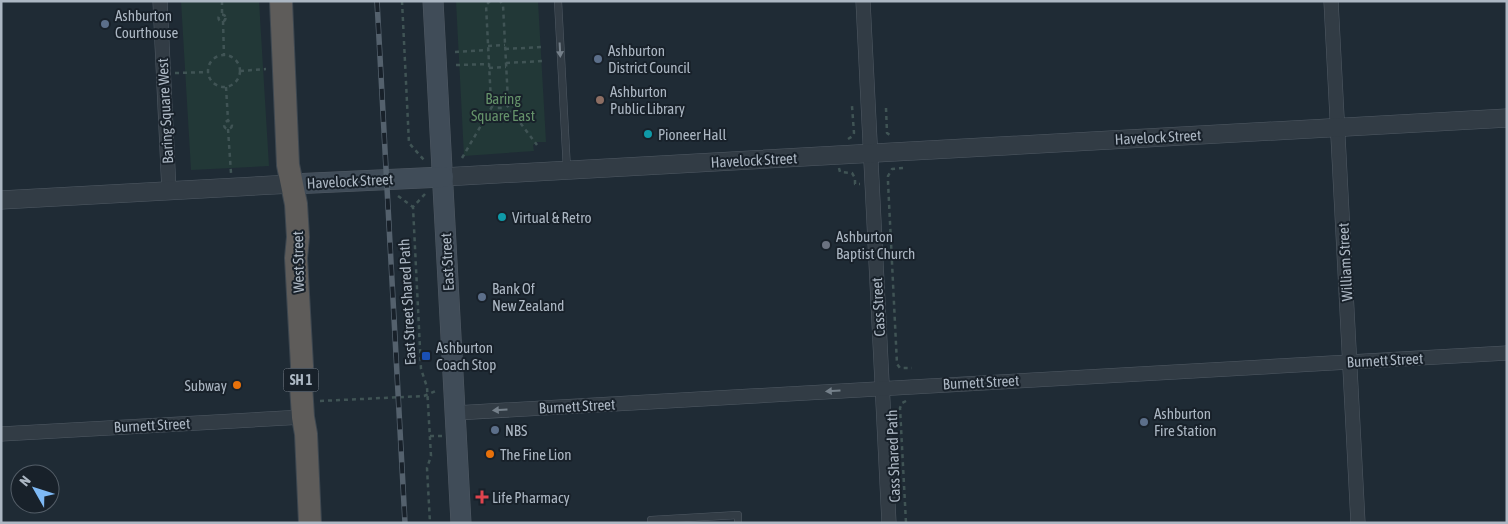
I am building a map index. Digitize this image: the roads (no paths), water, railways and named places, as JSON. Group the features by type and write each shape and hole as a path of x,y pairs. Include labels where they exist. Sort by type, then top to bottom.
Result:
{"highway":[{"name":"West Street","path":"281,1 288,166 296,204 298,237 296,258 302,366 301,385 306,434 310,523"}],"main road":[{"name":"East Street","path":"433,1 461,523"},
{"name":"Havelock Street","path":"292,184 443,177"}],"street":[{"name":"Baring Square West","path":"160,1 169,191"},
{"name":"Cass Street","path":"863,1 889,523"},
{"name":"William Street","path":"1331,1 1358,523"},
{"name":"Havelock Street","path":"443,177 1507,118"},
{"name":"Havelock Street","path":"1,200 292,184"},
{"name":"Burnett Street","path":"455,413 1507,353"},
{"name":"Burnett Street","path":"1,434 303,417"}],"lane":[{"path":"558,1 567,170"},
{"path":"651,520 738,515 738,523"}],"railway":[{"path":"377,1 405,523"}],"place":[{"name":"Ashburton Courthouse","path":"105,24"},
{"name":"Ashburton District Council","path":"598,59"},
{"name":"Ashburton Public Library","path":"600,100"},
{"name":"Pioneer Hall","path":"648,134"},
{"name":"Virtual & Retro","path":"502,217"},
{"name":"Ashburton Baptist Church","path":"826,245"},
{"name":"Bank Of New Zealand","path":"482,297"},
{"name":"Ashburton Coach Stop","path":"426,356"},
{"name":"Subway","path":"237,385"},
{"name":"Ashburton Fire Station","path":"1144,422"},
{"name":"NBS","path":"495,430"},
{"name":"The Fine Lion","path":"490,454"},
{"name":"Life Pharmacy","path":"482,497"}],"park label":[{"name":"Baring Square East","path":"503,106"}]}
